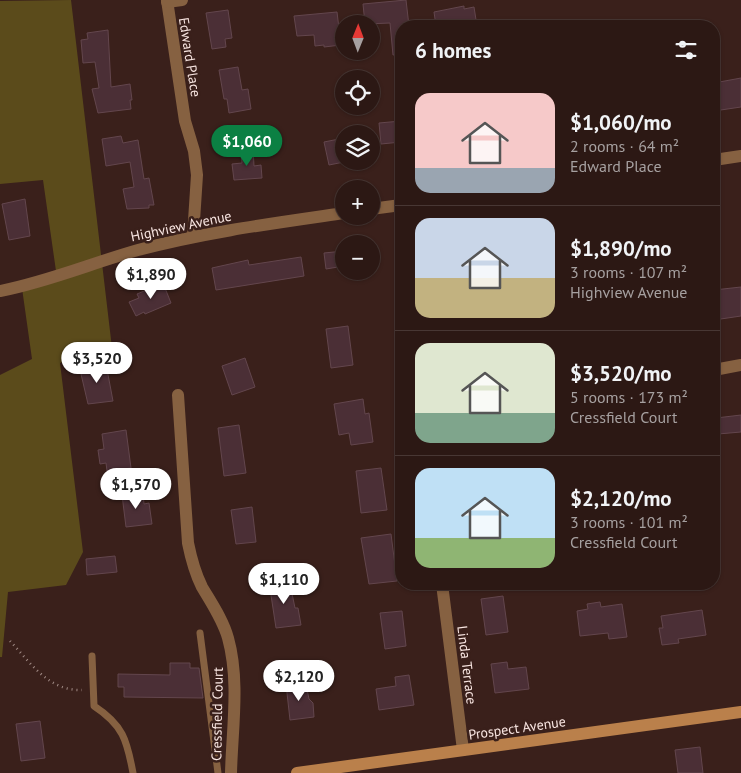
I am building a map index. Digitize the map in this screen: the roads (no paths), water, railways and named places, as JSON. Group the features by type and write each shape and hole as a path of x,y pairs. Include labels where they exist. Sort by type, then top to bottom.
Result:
{"main road":[{"name":"Prospect Avenue","path":"297,773 741,712"}],"street":[{"path":"167,1 182,0"},
{"name":"Edward Place","path":"167,1 185,121 194,151 197,175 193,236"},
{"path":"720,159 741,156"},
{"path":"380,208 395,206"},
{"name":"Highview Avenue","path":"0,291 56,277 138,250 193,236 335,214"},
{"path":"720,369 741,365"},
{"name":"Cressfield Court","path":"178,395 188,543 202,585 220,618 228,638 234,669 231,773"},
{"name":"Linda Terrace","path":"443,590 464,750"}],"lane":[{"path":"200,633 218,773"},
{"path":"92,656 94,706 113,718 121,731 127,744 133,773"}]}
